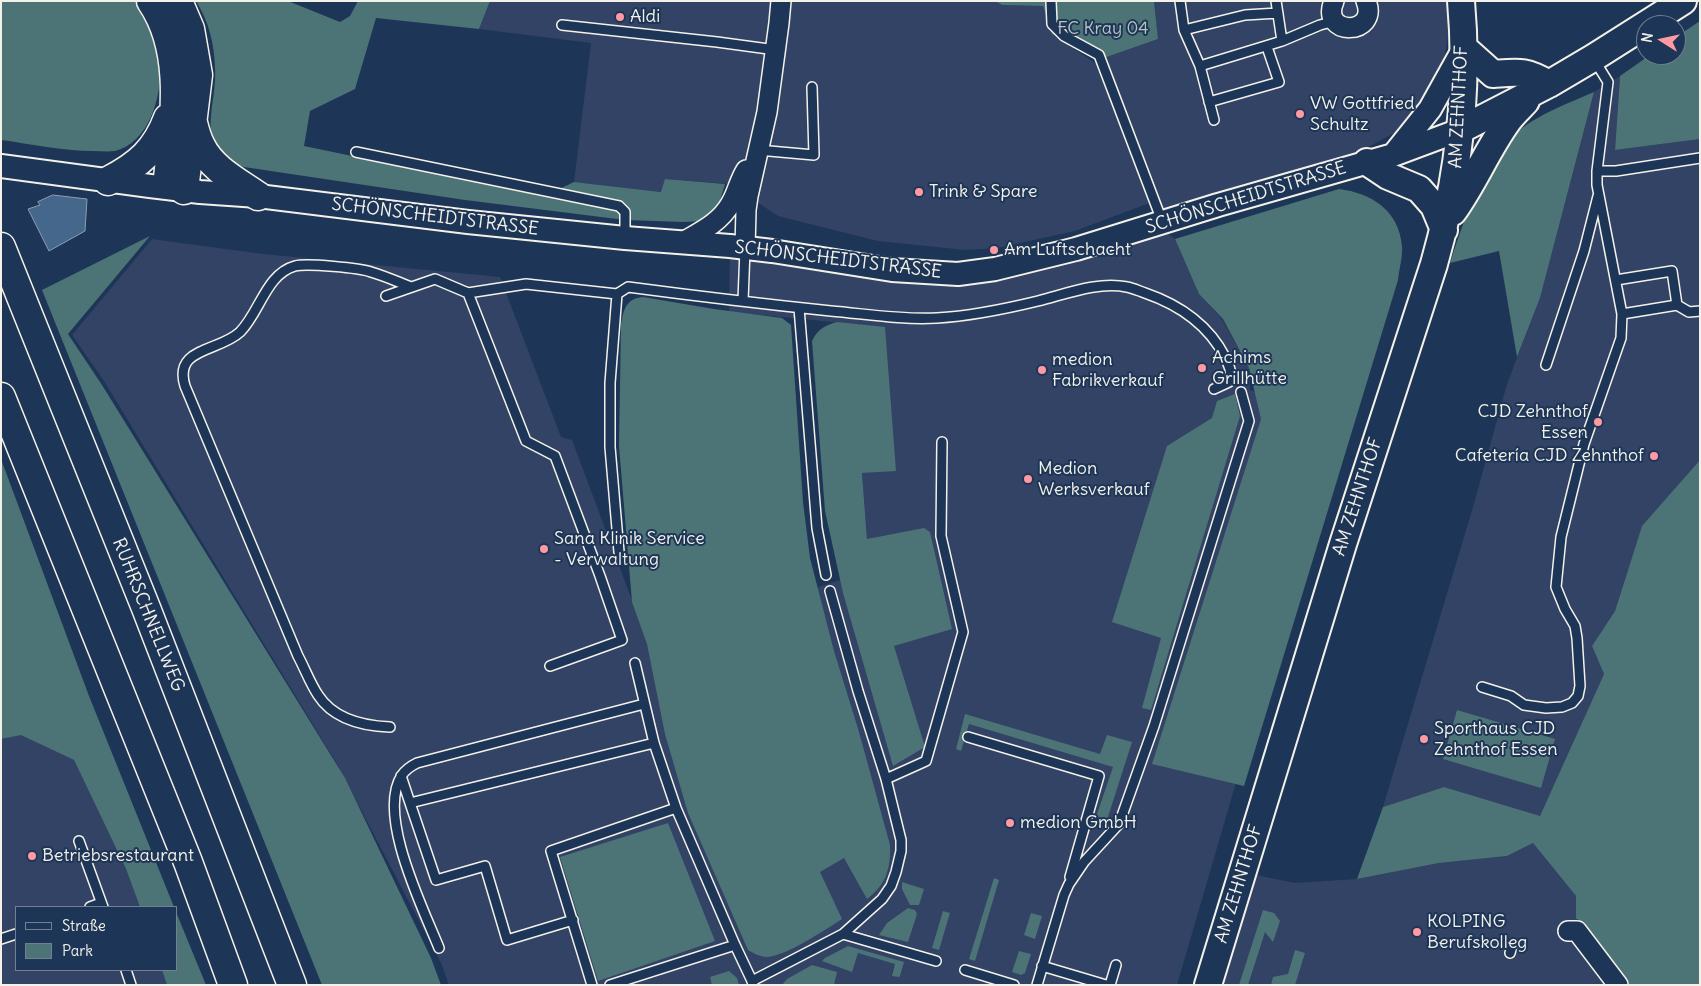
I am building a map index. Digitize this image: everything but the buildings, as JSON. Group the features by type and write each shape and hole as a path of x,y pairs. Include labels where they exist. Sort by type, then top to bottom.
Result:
{"highway":[{"path":"151,1 160,17 170,47 174,74 175,189"},
{"path":"175,189 193,123 198,83 197,66 190,29 178,1"},
{"path":"108,181 137,164 154,145 161,135 174,100"},
{"path":"193,123 201,146 210,160 227,176 258,196"},
{"name":"RUHRSCHNELLWEG","path":"1,247 146,608 292,985"},
{"path":"1,397 188,862 233,985"}],"main road":[{"name":"AM ZEHNTHOF","path":"1208,985 1342,544 1432,273 1445,226 1455,172 1460,130 1464,48 1461,1"},
{"name":"SCHÖNSCHEIDTSTRASSE","path":"1460,130 1542,88 1683,1"},
{"path":"1367,162 1388,176 1419,189 1434,206 1445,226 1467,192 1486,155 1509,120 1542,88 1533,75 1519,72 1493,74 1464,48"}],"street":[{"path":"745,248 746,210 750,180 767,112 781,1"},
{"path":"1334,1 1331,9 1332,16 1344,28 1356,27 1361,24 1368,15 1367,2"},
{"path":"1393,154 1430,109 1464,48"},
{"name":"SCHÖNSCHEIDTSTRASSE","path":"1,166 108,181 258,196 468,222 745,248 892,270 958,274 995,269 1037,260 1367,162 1460,130"},
{"path":"681,243 707,229 722,216 732,202 739,181 758,150"},
{"path":"1568,931 1577,931 1618,985"}],"lane":[{"path":"1051,1 1052,24 1064,36 1099,54 1162,223"},
{"path":"1180,1 1184,30 1200,66 1214,120"},
{"path":"1276,1 1282,41"},
{"path":"1184,30 1245,15 1278,13"},
{"path":"1200,66 1267,47 1320,25 1335,21"},
{"path":"562,25 776,50"},
{"path":"1209,102 1279,82 1267,47"},
{"path":"1482,687 1511,696 1524,705 1546,708 1562,707 1572,703 1578,696 1580,686 1575,626 1565,609 1556,587 1561,537 1584,444 1621,338 1622,314 1599,193 1597,171 1608,82 1593,58"},
{"path":"758,150 814,155 812,87"},
{"path":"356,152 619,206 625,212 625,238"},
{"path":"1597,171 1616,171 1700,158"},
{"path":"1546,365 1584,251 1599,193"},
{"path":"743,301 745,248"},
{"path":"390,727 370,727 350,721 332,710 318,696 298,656 185,386 182,370 186,362 192,357 231,339 240,332 254,315 275,279 282,272 296,265 369,271 411,287"},
{"path":"1616,280 1672,271 1677,305"},
{"path":"386,296 435,279 468,294 526,284 617,294 628,286 799,308 902,317 955,317 999,310 1089,288 1110,285 1128,287 1159,297 1183,309 1205,327 1221,350 1230,368 1231,376 1229,382 1214,389"},
{"path":"468,294 526,441 555,456 622,640 550,666"},
{"path":"617,294 610,383 610,447 619,552"},
{"path":"1622,314 1677,305 1690,312 1700,311"},
{"path":"799,308 817,528 826,575"},
{"path":"1066,889 1077,870 1119,824 1151,735 1249,421 1241,392"},
{"path":"886,779 926,762 962,632 941,536 942,442"},
{"path":"635,663 654,743 676,808 753,983 843,934 882,899 896,872 901,851 901,840 886,779 858,691 830,591"},
{"path":"439,948 400,846 394,809 395,794 401,776 407,768 417,763 644,704"},
{"path":"968,737 1099,776 1036,985"},
{"path":"410,803 654,743"},
{"path":"401,776 436,880 485,866 507,940 573,920"},
{"path":"592,985 551,851 676,808"},
{"path":"79,842 102,905"},
{"path":"1,939 15,934"},
{"path":"843,934 936,961"},
{"path":"610,985 735,945"},
{"path":"1042,966 1108,985 1116,965"},
{"path":"966,970 1014,985"},
{"path":"126,971 132,985"}],"shaded area":[{"path":"490,1 995,1 1002,5 1043,6 1052,34 1095,63 1152,202 1075,231 997,248 965,250 878,241 778,216 730,184 666,179 662,192 574,182 591,43 479,29"},
{"path":"1154,1 1454,1 1441,78 1413,123 1348,158 1163,216 1101,59 1158,39"},
{"name":"CJD Zehnthof Essen","path":"1620,76 1615,150 1700,139 1700,460 1642,527 1615,611 1592,646 1604,674 1540,817 1444,787 1383,807 1473,507 1507,384 1540,298 1594,92"},
{"path":"53,195 87,199 85,231 49,251 28,209 40,205 38,202"},
{"path":"1158,226 1175,239 1199,294 1222,319 1249,368 1250,390 1346,420 1289,601 1177,985 449,985 441,963 337,764 104,381 72,335 152,239 263,254 500,277 561,437 572,440 648,643 840,580 888,568 867,539 862,473 896,470 854,324 729,312 730,247 958,277"},
{"path":"21,734 74,760 126,869 140,906 15,906 15,971 162,971 167,985 1,985 1,739"},
{"path":"1533,843 1576,896 1576,930 1617,985 1213,985 1246,873 1295,883 1357,879 1439,863 1507,856"}],"green space":[{"path":"1,1 140,1 151,18 154,29 158,47 160,81 155,106 144,130 136,139 115,151 69,150 1,140"},
{"path":"196,1 288,1 340,22 350,16 358,1 490,1 479,29 376,18 355,89 310,111 304,146 545,196 574,182 661,192 665,179 725,184 717,211 704,221 625,220 465,200 244,167 228,159 218,149 212,138 211,125 215,67 210,33"},
{"name":"FC Kray 04","path":"995,1 1154,1 1158,39 1101,59 1052,34 1043,6 1002,5"},
{"path":"1700,21 1700,139 1615,150 1620,76 1636,65 1686,65 1686,30"},
{"path":"1594,92 1540,298 1517,357 1499,251 1450,263 1460,231 1482,181 1500,151 1510,139 1518,131 1538,118"},
{"path":"1339,189 1351,191 1372,199 1389,213 1395,222 1400,233 1402,246 1398,280 1244,786 1152,764 1261,419 1249,368 1223,319 1199,294 1175,239"},
{"path":"150,236 68,334 102,385 345,778 431,958 441,985 322,985 42,290"},
{"path":"643,297 782,318 791,325 803,502 810,558 834,651 859,732 890,845 890,853 888,869 883,882 867,899 844,858 820,872 842,919 805,942 775,956 762,956 748,950 688,813 665,734 647,644 632,602 619,446 621,324 623,313 629,302"},
{"path":"837,322 885,327 896,471 862,473 867,539 924,528 930,532 952,629 894,646 925,747 893,766 843,593 825,511 812,341 822,328"},
{"path":"1235,394 1240,416 1151,710 1142,708 1161,638 1112,622 1167,446 1212,418 1217,401"},
{"path":"1,459 89,696 174,906 140,906 126,869 74,760 21,735 1,739"},
{"path":"1700,460 1700,985 1620,985 1577,930 1579,920 1576,919 1576,896 1533,843 1507,856 1439,863 1357,879 1383,807 1444,787 1540,816 1604,674 1592,646 1615,611 1642,526"},
{"path":"1457,710 1555,739 1541,788 1443,759"},
{"path":"965,714 1100,754 1107,735 1132,742 1107,820 1096,817 1113,767 969,724 961,751 956,749"},
{"path":"668,823 715,941 598,981 560,857"},
{"path":"994,878 999,880 975,961 969,959"},
{"path":"902,882 924,889 919,905 910,905 902,889"},
{"path":"908,908 915,910 917,914 908,942 879,935 887,923"},
{"path":"1263,910 1274,913 1280,921 1273,942 1265,932 1248,985 1239,985"},
{"path":"943,911 950,913 939,950 932,948"},
{"path":"1031,913 1042,916 1035,939 1024,935"},
{"path":"178,917 206,985 167,985 162,971 178,971"},
{"path":"848,946 904,962 900,976 892,976 895,964 858,953 852,972 822,961"},
{"path":"1295,950 1305,953 1295,985 1271,985 1273,977 1288,974"},
{"path":"1019,951 1031,954 1025,973 1021,975 1012,972"},
{"path":"812,965 837,972 834,985 782,985 787,979"},
{"path":"729,971 737,978 739,985 712,985 710,977"}],"place":[{"name":"Aldi","path":"620,17"},
{"name":"VW Gottfried Schultz","path":"1300,114"},
{"name":"Trink & Spare","path":"919,192"},
{"name":"Am Luftschacht","path":"994,250"},
{"name":"Achims Grillhütte","path":"1202,368"},
{"name":"medion Fabrikverkauf","path":"1042,370"},
{"name":"CJD Zehnthof Essen","path":"1598,422"},
{"name":"Cafetería CJD Zehnthof","path":"1654,456"},
{"name":"Medion Werksverkauf","path":"1028,479"},
{"name":"Sana Klinik Service - Verwaltung","path":"544,549"},
{"name":"Sporthaus CJD Zehnthof Essen","path":"1424,739"},
{"name":"medion GmbH","path":"1010,823"},
{"name":"Betriebsrestaurant","path":"32,856"},
{"name":"KOLPING Berufskolleg","path":"1417,932"}]}
